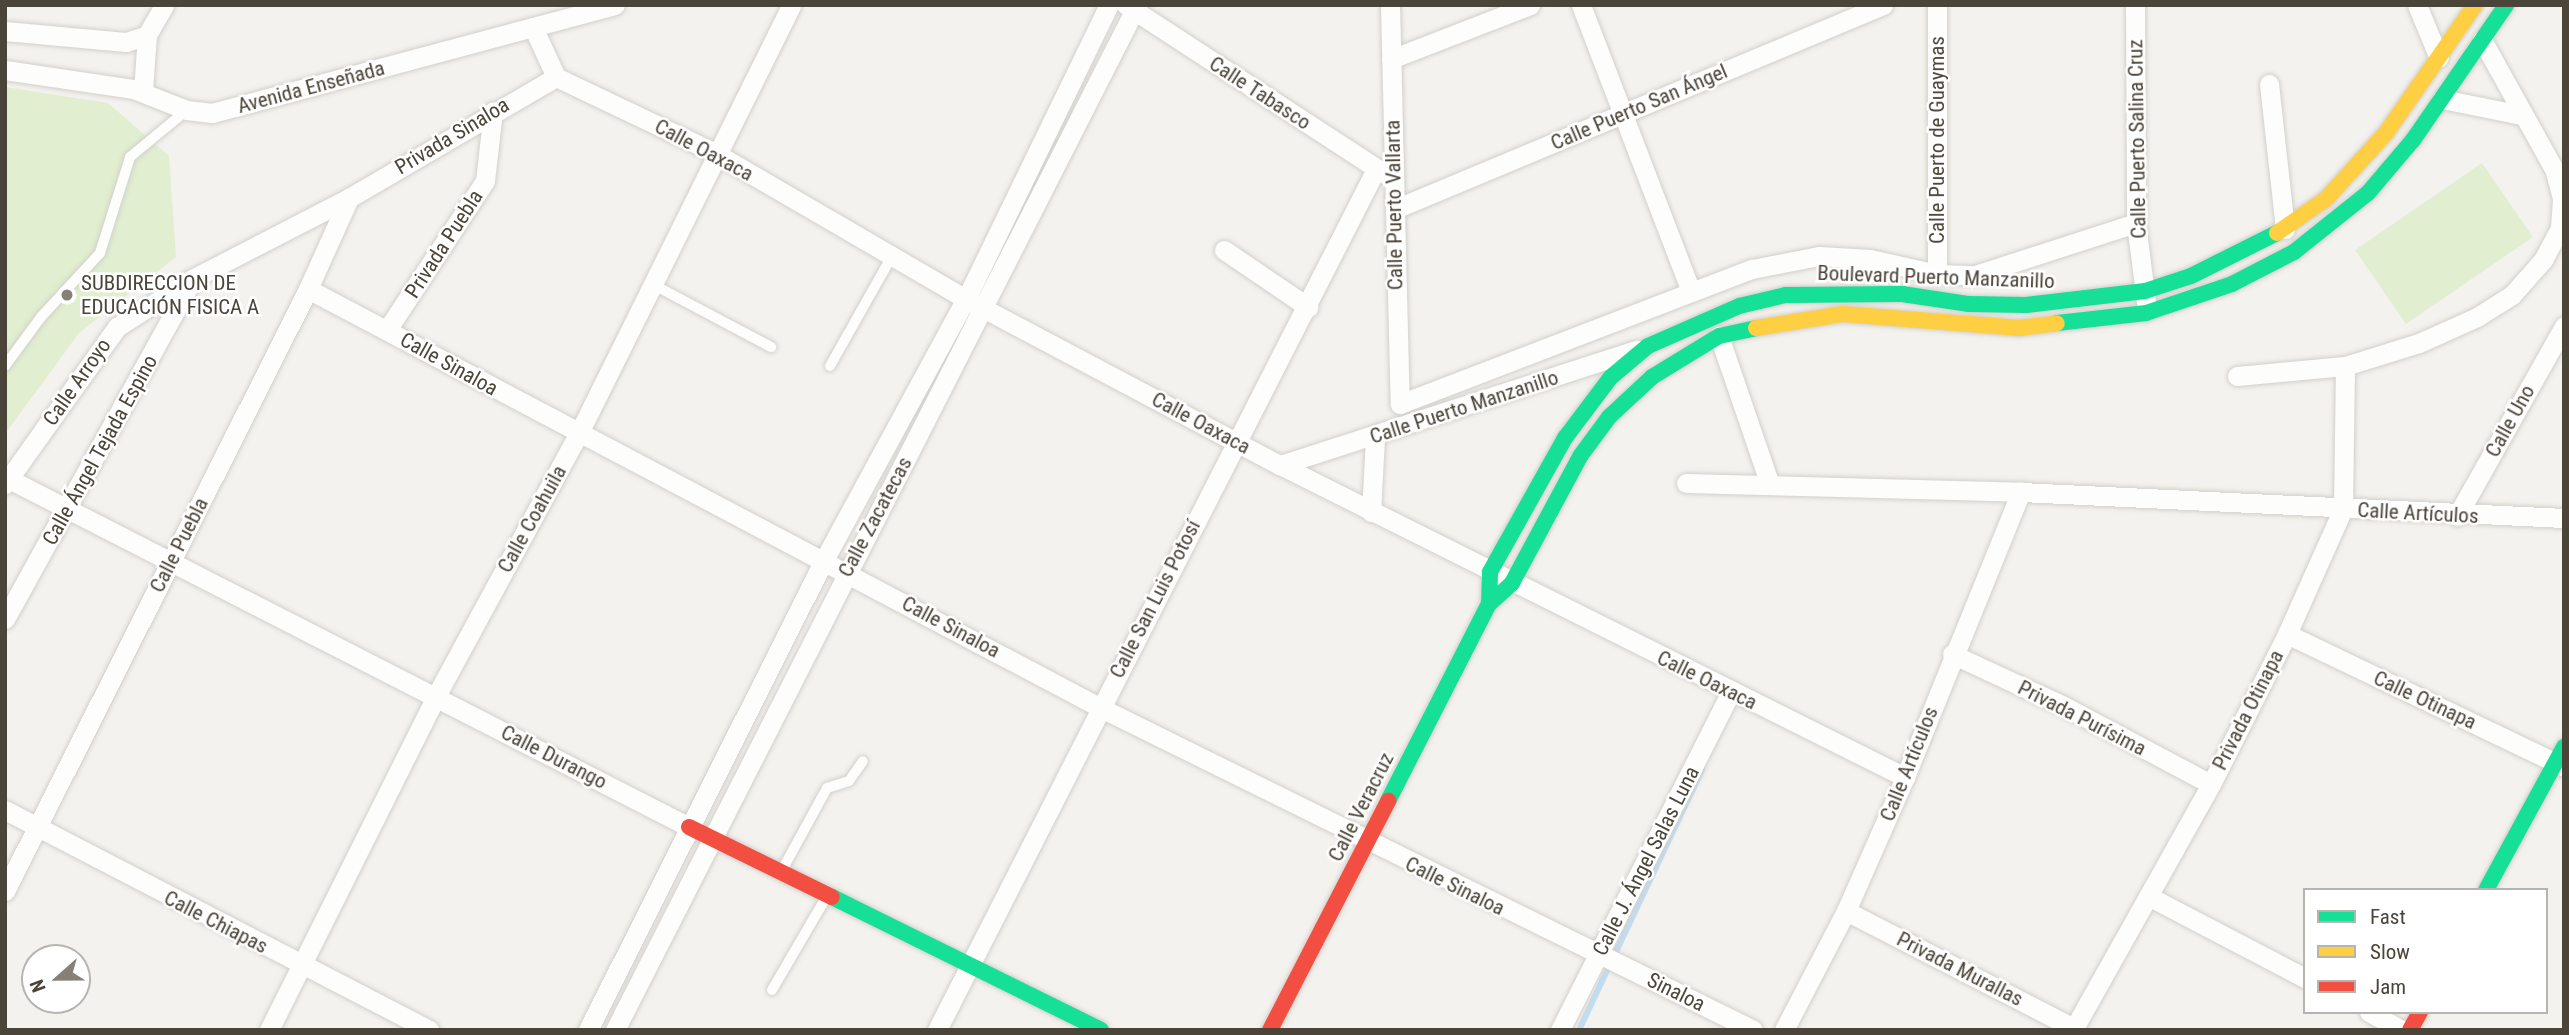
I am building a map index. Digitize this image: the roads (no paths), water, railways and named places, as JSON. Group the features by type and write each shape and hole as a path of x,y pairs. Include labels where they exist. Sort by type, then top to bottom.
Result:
{"street":[{"path":"143,91 147,36 164,5"},
{"name":"Avenida Enseñada","path":"5,70 143,91 187,110 223,111 615,5"},
{"name":"Calle Coahuila","path":"269,1030 303,967 436,696 578,435 715,153 791,5"},
{"name":"Calle Zacatecas","path":"588,1030 824,560 965,299 1109,5"},
{"name":"Calle Puerto Vallarta","path":"1390,5 1400,404 1691,291"},
{"path":"1391,59 1530,5"},
{"path":"1581,5 1691,291 1752,269 1819,256 1870,259 1937,274 1975,275 2013,265 2136,223"},
{"name":"Calle Puerto San Ángel","path":"1395,209 1883,5"},
{"name":"Calle Puerto de Guaymas","path":"1937,5 1937,274"},
{"name":"Calle Puerto Salina Cruz","path":"2135,5 2136,223 2146,313"},
{"path":"2417,5 2439,58"},
{"name":"Boulevard Puerto Manzanillo","path":"1490,572 1565,438 1600,391 1648,346 1740,306 1786,295 1902,294 2026,305 2145,291 2190,276 2285,229 2360,167 2475,5"},
{"name":"Boulevard Puerto Manzanillo","path":"1512,583 1581,455 1619,408 1667,366 1719,336 1800,318 1842,314 2019,328 2146,313 2232,284 2294,252 2368,193 2442,99 2506,5"},
{"name":"Calle Zacatecas","path":"615,1030 846,571 985,309 1132,7"},
{"name":"Calle Tabasco","path":"1132,7 1394,180"},
{"path":"533,27 556,77"},
{"path":"5,32 126,42 147,36"},
{"path":"2237,376 2345,366 2419,343 2477,317 2512,295 2543,260 2560,228 2562,198 2555,171 2482,40"},
{"name":"Calle Oaxaca","path":"556,77 715,153 965,299 1280,465 1905,777"},
{"name":"Privada Sinaloa","path":"349,198 493,111 556,77"},
{"path":"2270,84 2285,229"},
{"path":"2442,99 2521,114"},
{"name":"Privada Puebla","path":"387,330 485,181 493,111"},
{"name":"Calle San Luis Potosí","path":"937,1030 1235,440 1308,307 1376,169"},
{"name":"Calle Arroyo","path":"7,482 110,334 192,279 349,198"},
{"name":"Calle Puebla","path":"5,891 308,289 349,198"},
{"path":"1224,250 1308,307"},
{"name":"Calle Ángel Tejada Espino","path":"5,619 69,509 192,279"},
{"name":"Calle Sinaloa","path":"308,289 578,435 846,571 1101,708 1366,843 1599,955"},
{"name":"Calle Uno","path":"2457,516 2564,326"},
{"path":"1719,336 1770,485"},
{"name":"Calle Puerto Manzanillo","path":"1280,465 1375,438 1648,346"},
{"name":"Privada Otinapa","path":"2073,1029 2150,897 2211,784 2287,634 2343,509 2345,366"},
{"path":"1600,391 1619,408"},
{"path":"1371,512 1375,438"},
{"name":"Calle Durango","path":"7,482 69,509 172,561 712,840 1101,1030"},
{"name":"Calle Artículos","path":"1686,483 2021,492 2457,516 2564,518"},
{"name":"Calle Artículos","path":"1784,1030 1846,911 1905,777 1952,654 2021,492"},
{"name":"Calle Veracruz","path":"1489,604 1490,572"},
{"name":"Calle Veracruz","path":"1270,1030 1489,604 1512,583"},
{"name":"Calle Otinapa","path":"2287,634 2561,759"},
{"name":"Privada Purísima","path":"1952,654 2064,706 2211,784"},
{"name":"Calle J. Ángel Salas Luna","path":"1560,1030 1731,692"},
{"path":"2487,888 2561,759"},
{"name":"Calle Chiapas","path":"5,810 38,830 429,1030"},
{"path":"2150,897 2303,977"},
{"name":"Privada Murallas","path":"1846,911 2073,1029"},
{"name":"Sinaloa","path":"1599,955 1753,1030"},
{"path":"2373,1014 2402,1030"},
{"path":"2410,1030 2419,1014"}],"lane":[{"path":"5,366 41,317 100,253 130,157 187,110"},
{"path":"830,366 892,256"},
{"path":"652,283 771,347"},
{"path":"781,873 827,788 849,780 863,761"},
{"path":"772,990 827,896"}],"waterway":[{"path":"1579,1030 1702,770"}],"place":[{"name":"SUBDIRECCION DE EDUCACIÓN FISICA A","path":"67,295"}]}
